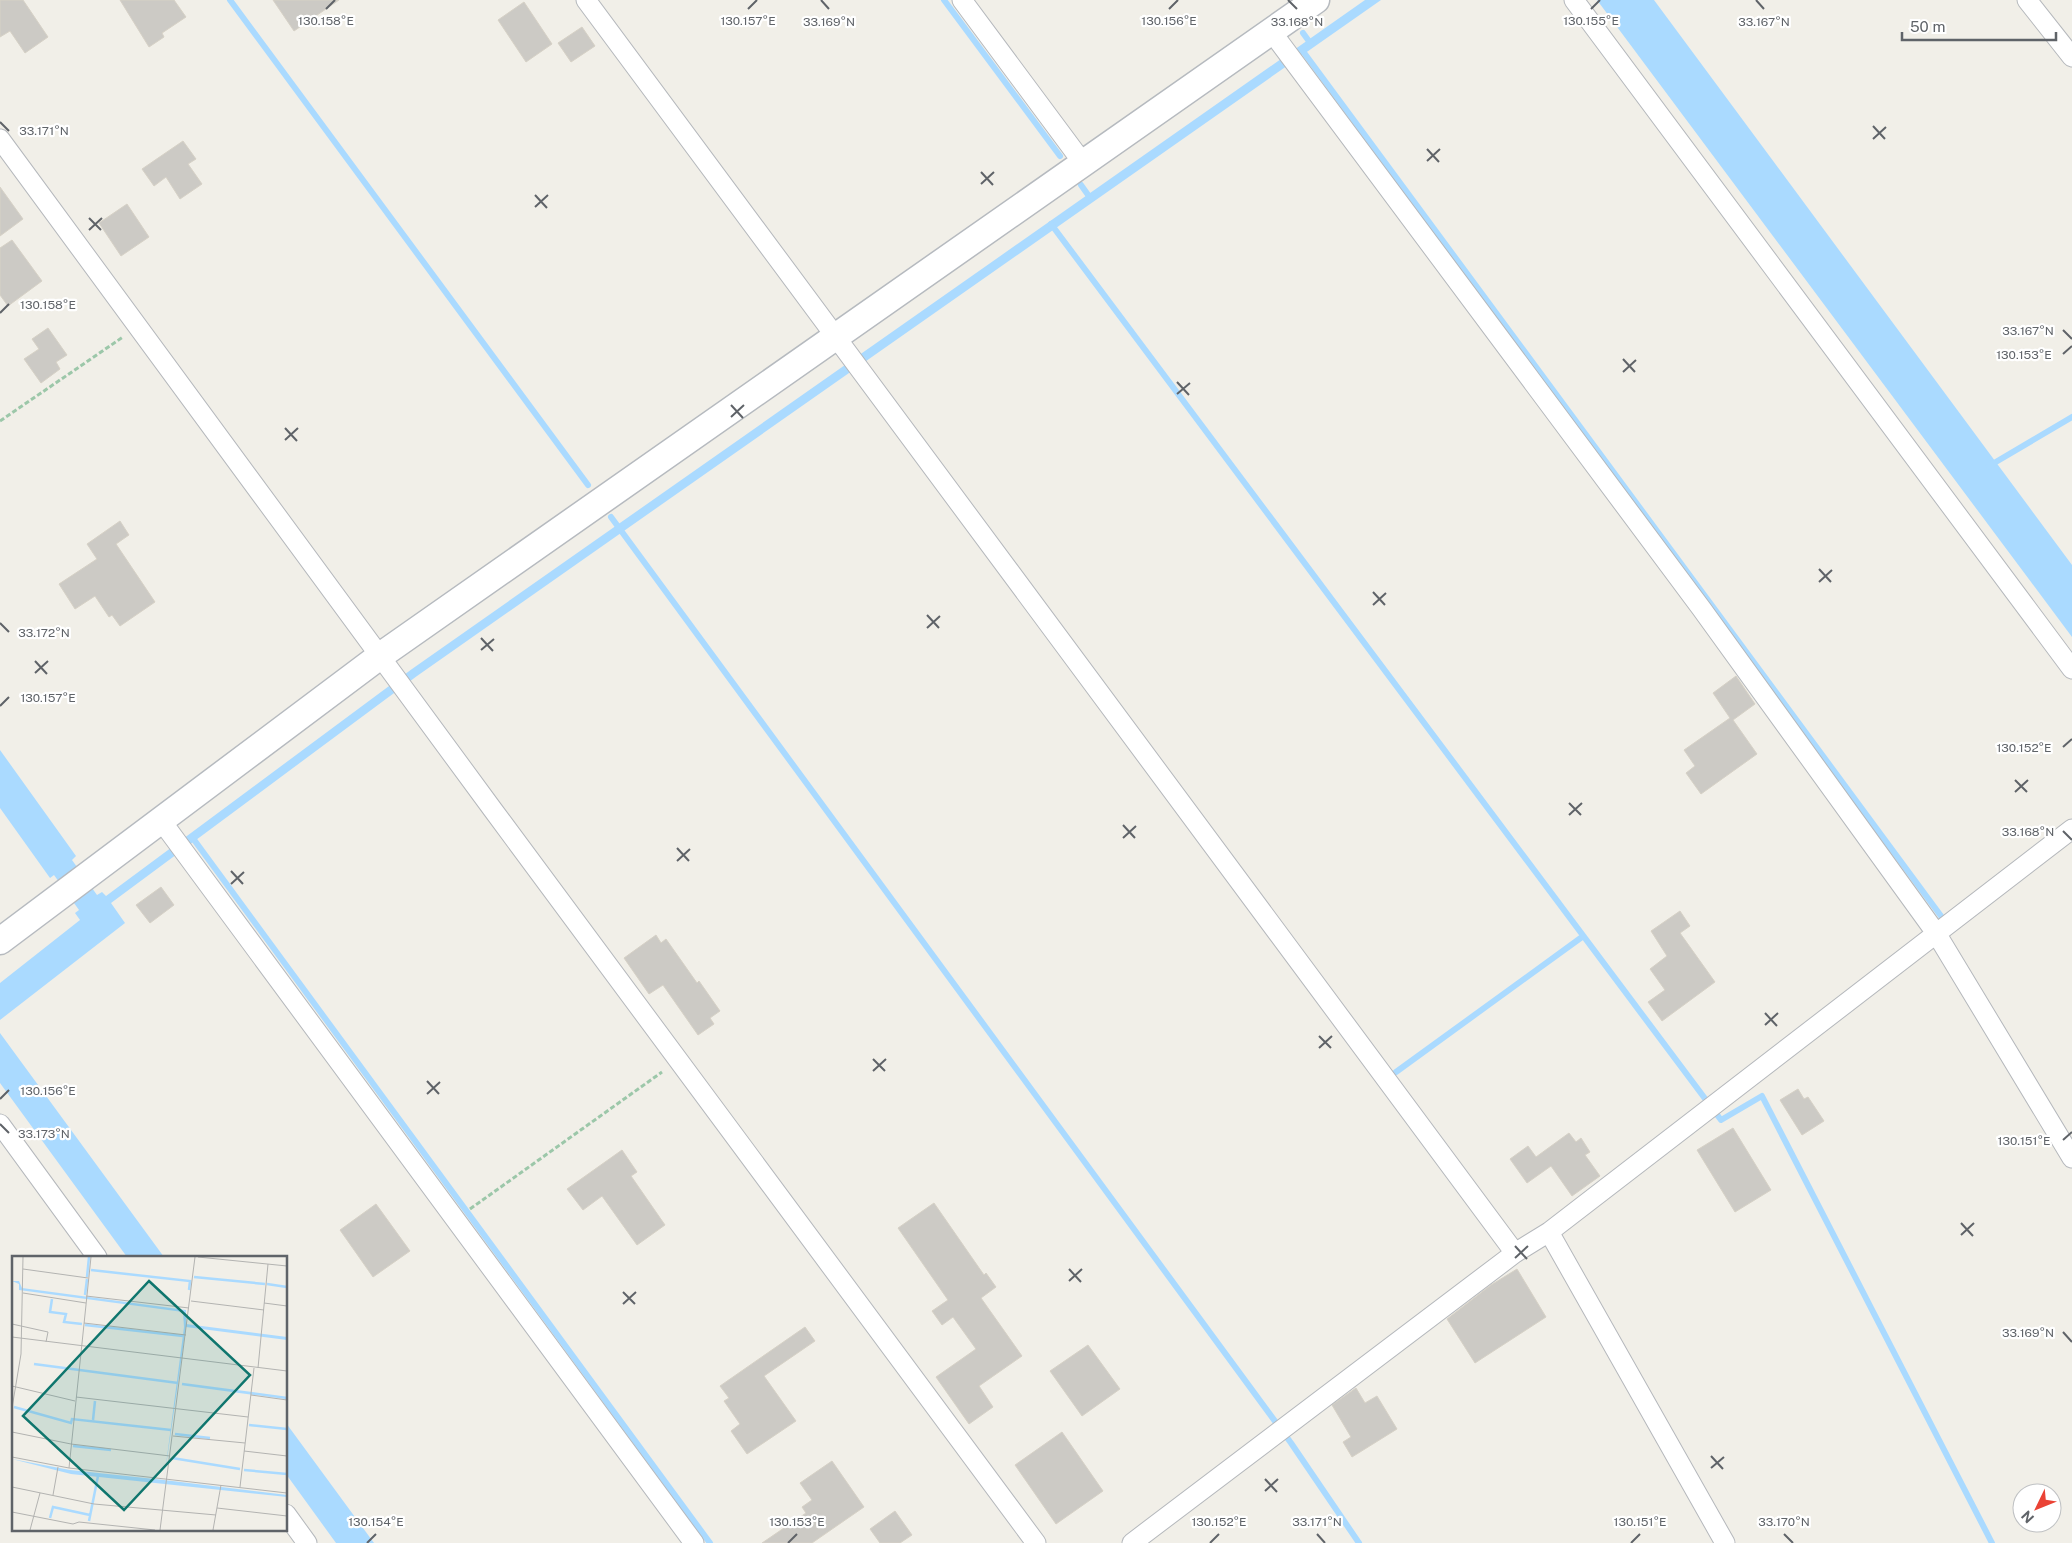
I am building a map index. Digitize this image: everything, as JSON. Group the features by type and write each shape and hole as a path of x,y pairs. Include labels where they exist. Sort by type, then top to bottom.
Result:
{"street":[{"path":"586,0 1515,1253"},
{"path":"962,0 1083,163"},
{"path":"0,941 86,875 167,829 387,665 849,354 1083,163 1277,40 1316,0"},
{"path":"1574,0 2072,668"},
{"path":"2026,0 2072,58"},
{"path":"1277,40 1701,608 1936,933 2072,1158"},
{"path":"0,139 1036,1543"},
{"path":"167,829 694,1543"},
{"path":"1132,1543 1515,1253 1549,1232 2072,829"},
{"path":"0,1124 97,1256"},
{"path":"1549,1232 1726,1543"},
{"path":"288,1517 307,1543"}],"path":[{"path":"0,421 138,327"},
{"path":"475,1205 678,1060"}],"water":[{"path":"1365,0 1381,0 417,676 111,903 125,923 0,1020 0,983 80,920 75,913 79,910 54,875 50,878 0,808 0,750 76,856 72,860 97,895 102,892 106,896 412,669"},
{"path":"1597,0 1654,0 2072,565 2072,637"},
{"path":"0,1033 163,1256 126,1256 0,1083"},
{"path":"288,1426 374,1543 336,1543 288,1477"}],"building":[{"path":"0,0 23,0 48,37 25,53 10,31 0,37"},
{"path":"120,0 174,0 186,17 162,33 164,37 149,47"},
{"path":"273,0 339,0 294,31"},
{"path":"524,2 552,44 526,62 498,20"},
{"path":"582,27 595,46 571,62 558,43"},
{"path":"183,141 196,159 188,164 202,184 180,199 166,177 154,186 142,169"},
{"path":"0,187 23,219 0,236"},
{"path":"127,204 149,237 121,256 99,223"},
{"path":"12,240 42,281 8,306 0,295 0,248"},
{"path":"48,328 67,355 56,362 60,369 41,383 24,359 39,349 32,339"},
{"path":"120,521 129,535 116,544 155,602 120,626 112,615 109,617 95,596 75,609 59,584 97,559 87,544"},
{"path":"1736,676 1755,704 1733,720 1757,754 1701,794 1686,773 1695,766 1684,750 1730,718 1713,693"},
{"path":"161,887 174,905 150,923 136,905"},
{"path":"1680,911 1690,926 1680,933 1715,982 1662,1021 1648,1002 1665,990 1650,969 1667,956 1651,931"},
{"path":"656,935 661,943 666,939 697,983 699,981 720,1011 710,1018 714,1024 698,1035 663,985 649,994 624,958"},
{"path":"1798,1089 1804,1099 1808,1097 1824,1121 1802,1135 1780,1100"},
{"path":"1733,1128 1771,1190 1735,1212 1697,1150"},
{"path":"1569,1133 1576,1142 1581,1138 1590,1152 1585,1155 1600,1176 1572,1196 1551,1166 1527,1183 1510,1159 1528,1146 1536,1157"},
{"path":"622,1150 637,1172 631,1176 665,1225 637,1245 602,1196 583,1210 567,1189"},
{"path":"934,1203 984,1275 986,1273 996,1287 981,1298 1022,1356 979,1386 993,1407 969,1424 936,1377 976,1349 953,1317 942,1325 932,1311 948,1300 898,1228"},
{"path":"376,1204 410,1251 373,1277 340,1230"},
{"path":"1517,1269 1546,1317 1475,1363 1447,1319 1491,1285"},
{"path":"805,1327 815,1341 764,1376 796,1421 747,1454 731,1431 740,1424 724,1401 729,1398 720,1386"},
{"path":"1088,1345 1120,1389 1082,1416 1050,1371"},
{"path":"1356,1388 1365,1403 1377,1396 1397,1429 1352,1457 1343,1442 1351,1437 1332,1405"},
{"path":"1062,1432 1103,1491 1056,1524 1015,1465"},
{"path":"832,1461 864,1507 812,1543 762,1543 806,1513 802,1507 812,1500 800,1483"},
{"path":"895,1511 912,1535 900,1543 880,1543 870,1529"}],"waterway":[{"path":"230,0 588,485"},
{"path":"944,0 1060,156"},
{"path":"1303,33 1311,44"},
{"path":"1302,50 1941,916"},
{"path":"1081,185 1091,199"},
{"path":"1051,224 1721,1120 1762,1096 1992,1543"},
{"path":"1989,466 2072,417"},
{"path":"611,517 1291,1443 1359,1543"},
{"path":"192,837 710,1543"},
{"path":"1396,1072 1582,937"}]}
